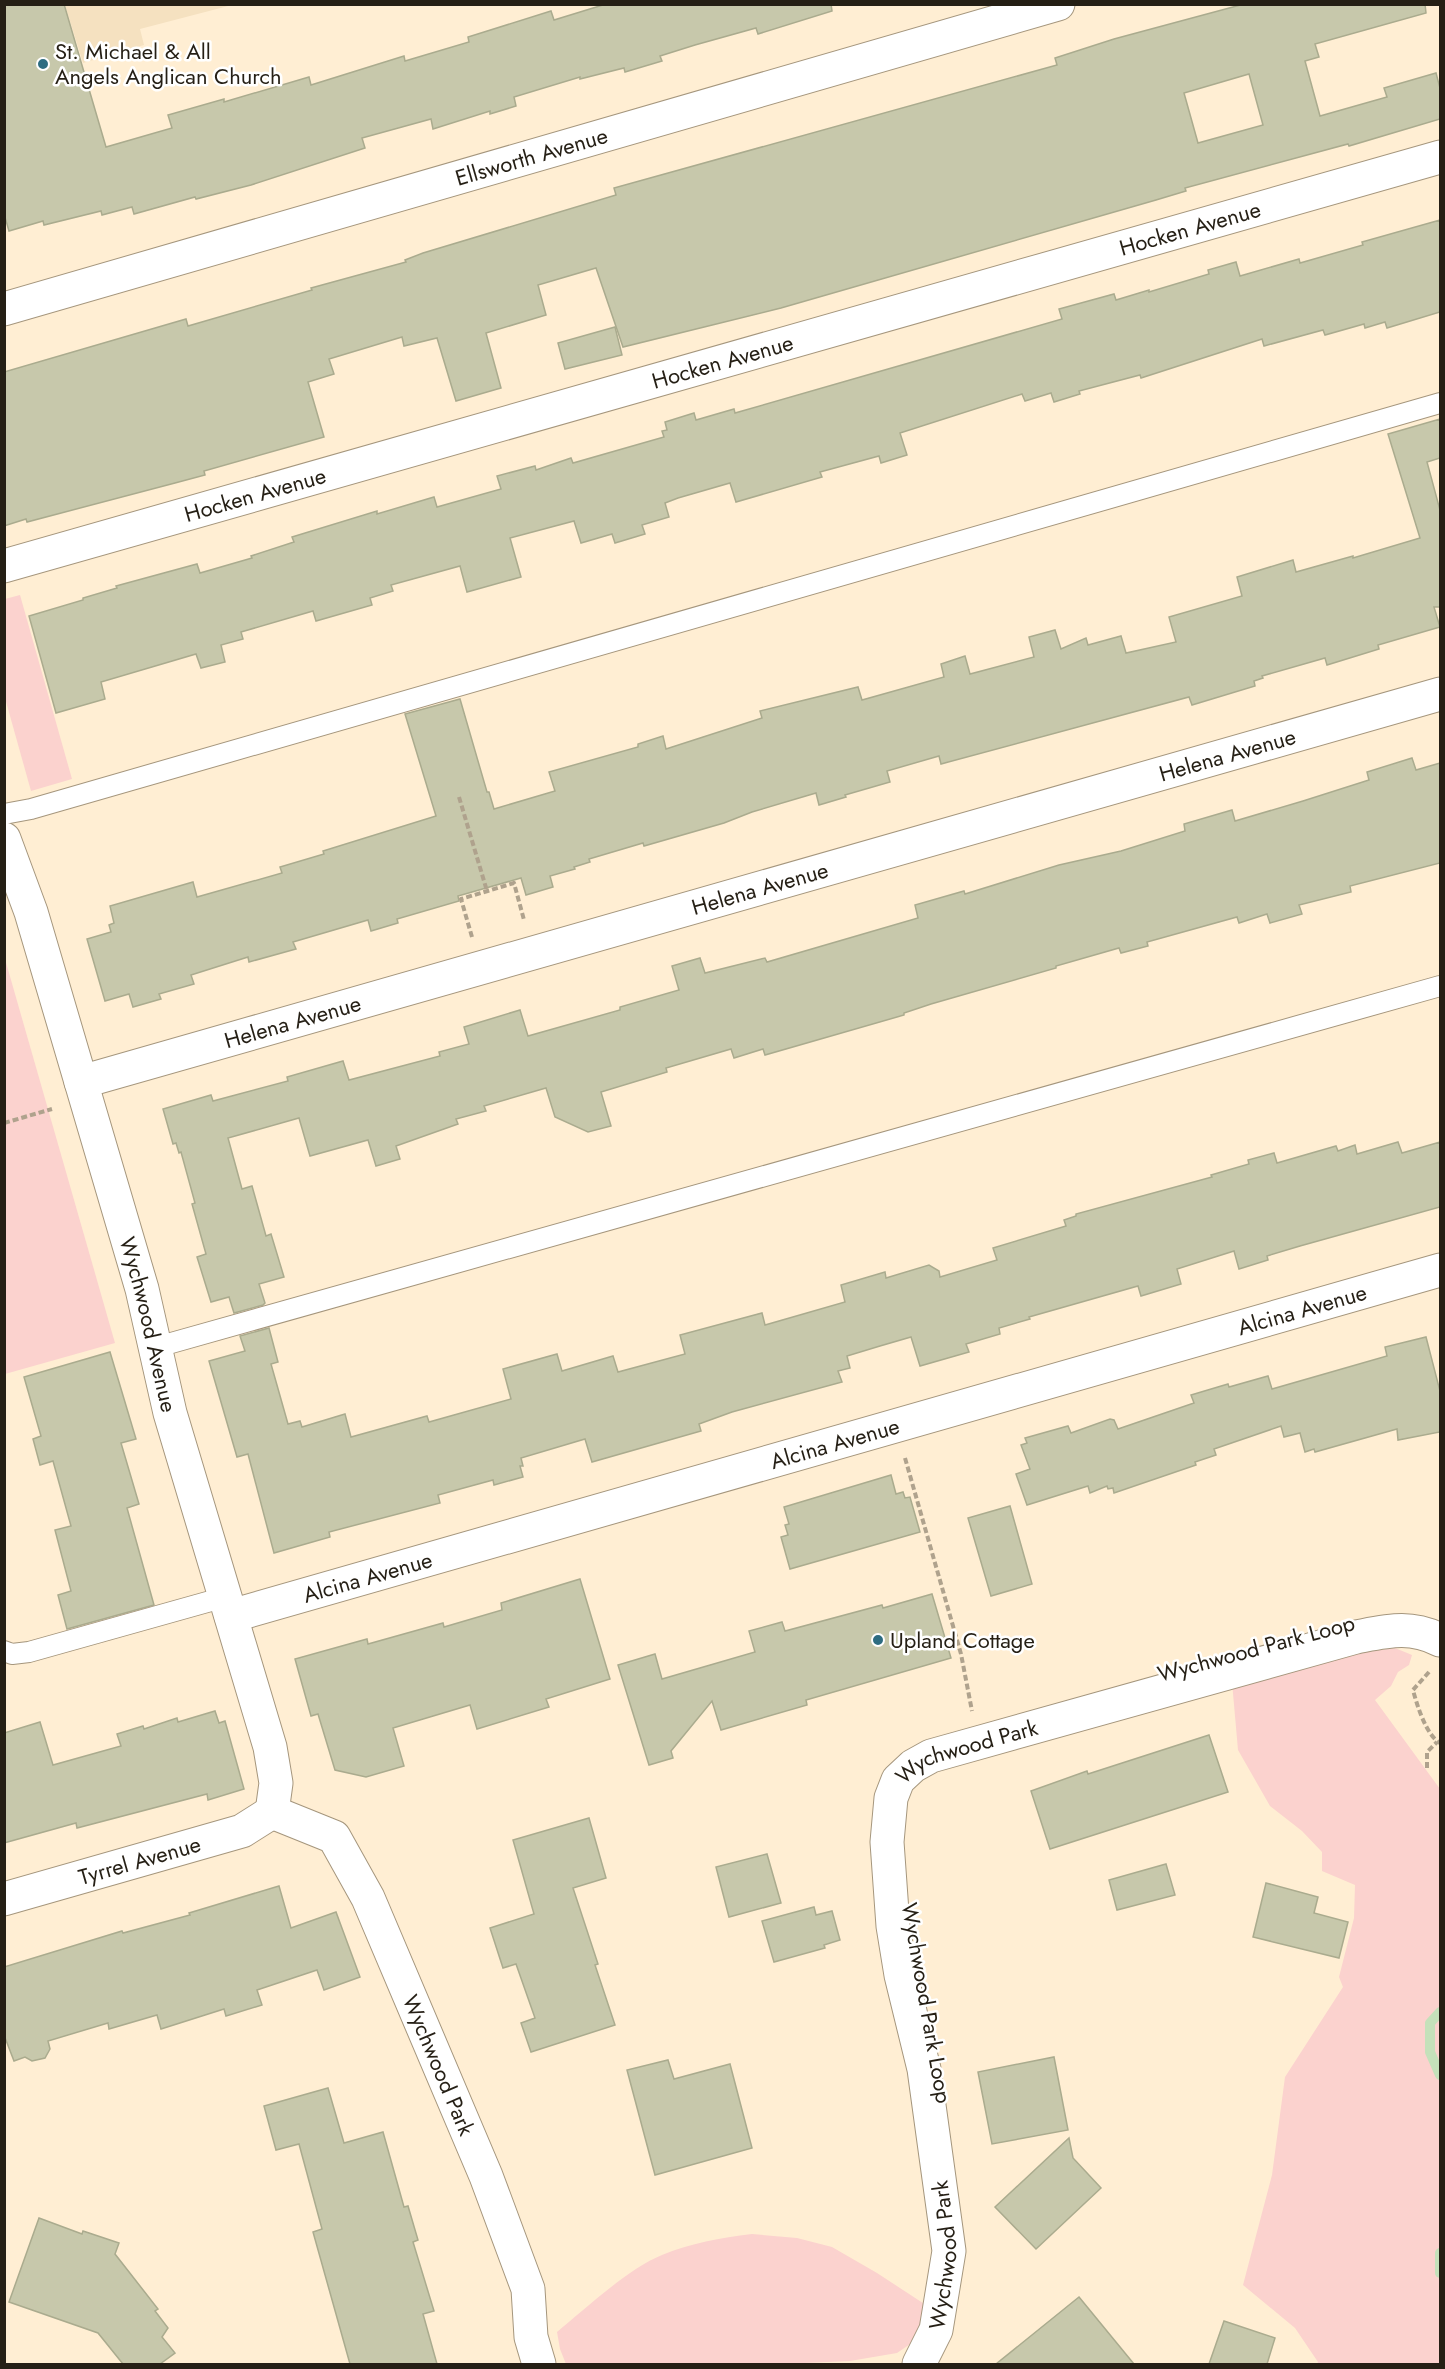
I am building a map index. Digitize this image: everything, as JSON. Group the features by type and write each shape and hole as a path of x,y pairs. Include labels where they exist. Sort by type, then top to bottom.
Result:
{"street":[{"name":"Ellsworth Avenue","path":"4,309 1058,4"},
{"name":"Hocken Avenue","path":"4,566 1440,157"},
{"name":"Helena Avenue","path":"81,1082 1440,694"},
{"name":"Wychwood Avenue","path":"4,839 31,912 142,1289 157,1347 170,1413 270,1747 276,1783 272,1812"},
{"name":"Alcina Avenue","path":"228,1606 1440,1270"},
{"name":"Wychwood Park","path":"919,2364 936,2330 949,2251 924,2069 901,1975 893,1926 887,1842 891,1798 898,1780 913,1766 931,1756 1356,1637 1412,1629 1437,1654"},
{"name":"Wychwood Park","path":"272,1812 334,1837 368,1898 486,2176 528,2289 531,2337 538,2364"},
{"name":"Tyrrel Avenue","path":"4,1899 242,1831 272,1812"}],"lane":[{"path":"4,814 43,805 1440,403"},
{"path":"157,1347 1440,986"},
{"path":"4,1651 12,1654 29,1652 228,1606"}],"path":[{"path":"459,797 487,891"},
{"path":"475,946 461,899 514,883 525,922"},
{"path":"4,1123 52,1109"},
{"path":"905,1456 961,1654 977,1742"},
{"path":"1427,1768 1427,1752 1439,1742 1430,1731 1413,1690 1437,1654"}],"shaded area":[{"path":"65,4 232,5 140,29 144,45 83,63"},
{"path":"20,595 72,779 31,791 5,698 5,599"},
{"path":"5,959 115,1343 4,1374"},
{"path":"1395,1648 1412,1655 1409,1665 1398,1672 1391,1686 1375,1700 1440,1789 1440,2364 1317,2364 1318,2362 1295,2328 1243,2285 1272,2175 1285,2077 1343,1987 1339,1977 1354,1918 1355,1885 1322,1871 1322,1852 1302,1831 1270,1806 1238,1750 1232,1682 1358,1653"},
{"path":"752,2234 797,2238 832,2247 877,2273 929,2307 919,2338 897,2353 850,2361 783,2364 566,2364 557,2332 636,2269 662,2255 684,2247"}],"building":[{"path":"4,4 64,4 106,147 172,128 168,115 224,99 224,102 309,77 311,85 404,56 405,61 469,42 468,37 551,11 554,20 606,4 831,4 832,11 758,34 756,28 695,45 660,56 662,61 625,72 624,68 580,79 580,77 514,97 516,106 490,114 490,111 433,129 431,119 362,138 365,148 251,185 196,199 195,197 134,214 132,207 102,215 101,211 44,225 43,221 9,231 4,214"},
{"path":"1244,4 1425,4 1426,13 1315,44 1319,57 1305,61 1320,116 1387,97 1384,88 1436,73 1440,88 1440,119 1349,146 1348,144 1185,188 1186,191 1156,200 781,308 623,347 596,268 538,285 546,315 486,333 501,388 456,401 437,338 404,346 402,337 329,359 334,374 308,382 324,437 204,471 205,475 4,526 4,372 186,319 188,326 312,290 311,288 406,262 405,260 423,253 616,195 614,188 1057,65 1055,58 1114,39","holes":["1249,74 1263,125 1198,143 1184,93"]},
{"path":"1440,220 1440,312 1387,328 1385,322 1365,328 1364,324 1325,335 1323,330 1264,346 1262,339 1141,378 1140,375 1079,391 1080,394 1054,402 1051,393 1025,401 1022,394 900,433 907,455 881,463 879,456 820,472 822,477 736,502 730,483 678,498 665,503 669,517 642,525 645,534 615,543 612,534 581,543 574,521 510,538 521,577 467,592 460,566 391,585 393,591 370,598 372,605 316,621 313,611 241,632 243,639 221,645 225,662 201,668 196,654 101,682 105,699 56,713 29,616 83,600 83,598 117,588 116,586 197,564 200,573 252,558 251,556 294,542 292,537 377,511 377,514 434,497 437,507 501,489 497,476 535,466 536,470 571,458 573,463 664,437 662,431 667,430 665,422 694,413 696,420 734,409 735,413 1062,319 1059,309 1114,294 1116,300 1149,290 1149,292 1209,274 1208,270 1236,262 1240,276 1299,259 1300,263 1363,245 1362,242"},
{"path":"615,327 622,355 565,369 558,343"},
{"path":"1440,419 1440,458 1427,462 1440,510 1440,607 1434,607 1440,627 1378,645 1379,649 1327,665 1325,658 1262,676 1263,678 1254,681 1255,686 1192,705 1189,697 941,764 939,756 887,771 890,782 819,805 816,793 724,823 589,859 590,862 574,867 575,869 550,876 553,887 526,895 521,878 458,896 459,901 397,919 398,923 371,931 368,920 293,942 296,949 249,962 248,957 191,975 194,984 159,994 161,999 133,1007 129,994 105,1001 87,939 111,932 109,925 114,923 110,906 193,882 197,897 282,873 280,867 324,854 323,851 436,816 405,714 460,699 494,809 555,791 549,772 638,747 638,744 663,736 666,749 762,718 760,711 858,687 862,700 944,677 941,664 965,656 970,674 1034,657 1029,637 1055,630 1061,649 1086,638 1088,645 1121,636 1126,653 1176,642 1169,617 1242,596 1237,577 1293,560 1296,572 1420,538 1388,434"},
{"path":"1412,758 1416,770 1440,763 1440,863 1350,886 1351,892 1299,905 1302,914 1270,923 1267,914 1239,923 1237,917 1147,942 1148,946 1121,953 1119,948 1056,966 1056,968 931,1004 904,1013 904,1015 765,1055 763,1049 734,1058 731,1049 666,1068 667,1072 601,1092 611,1126 588,1132 555,1117 546,1088 484,1106 486,1111 456,1119 458,1124 396,1146 400,1159 376,1166 368,1140 310,1156 299,1118 228,1138 242,1189 252,1186 266,1236 271,1234 284,1277 259,1284 265,1303 263,1305 234,1313 229,1297 211,1302 197,1257 206,1254 192,1204 195,1203 181,1152 179,1153 176,1143 173,1144 163,1109 211,1095 213,1101 288,1081 287,1077 343,1061 349,1080 440,1056 439,1052 469,1044 464,1027 520,1010 528,1036 620,1010 620,1007 679,990 672,966 700,958 705,973 765,958 767,962 918,918 915,905 964,891 965,894 1059,865 1121,851 1185,831 1184,824 1232,810 1235,821 1303,801 1369,780 1367,772"},
{"path":"1398,1142 1402,1153 1440,1142 1440,1207 1267,1256 1268,1260 1239,1269 1234,1251 1177,1269 1181,1284 1141,1296 1138,1286 1029,1317 1030,1319 999,1328 1000,1334 966,1344 969,1352 920,1366 911,1337 880,1346 847,1356 850,1368 838,1371 842,1382 732,1412 699,1424 701,1431 592,1462 585,1439 521,1458 523,1466 520,1466 523,1477 494,1485 493,1480 438,1495 440,1503 329,1532 330,1537 274,1553 248,1454 237,1457 209,1361 245,1351 240,1336 269,1328 278,1362 271,1364 288,1424 300,1421 302,1427 345,1414 351,1437 427,1416 429,1422 511,1399 503,1369 557,1354 562,1371 613,1356 618,1372 685,1354 680,1335 762,1313 765,1325 845,1302 841,1285 885,1272 886,1278 929,1265 939,1271 940,1277 997,1260 993,1248 1066,1226 1064,1220 1076,1214 1212,1177 1211,1175 1249,1164 1248,1160 1274,1153 1277,1163 1336,1146 1338,1151 1355,1145 1357,1154"},
{"path":"1426,1337 1440,1391 1440,1432 1398,1440 1397,1429 1315,1452 1314,1449 1305,1452 1300,1433 1284,1437 1281,1426 1214,1449 1216,1455 1195,1462 1196,1465 1114,1493 1113,1488 1108,1489 1107,1486 1090,1493 1088,1486 1027,1505 1016,1474 1030,1469 1021,1445 1027,1443 1025,1438 1068,1426 1071,1433 1110,1419 1114,1420 1118,1429 1194,1403 1191,1395 1228,1384 1229,1387 1268,1376 1272,1389 1387,1356 1385,1347"},
{"path":"110,1352 136,1439 121,1443 139,1504 127,1508 154,1605 67,1629 58,1595 71,1591 55,1530 71,1526 53,1461 40,1465 33,1439 41,1436 24,1377"},
{"path":"891,1475 896,1494 903,1492 905,1498 910,1497 920,1532 790,1569 781,1537 788,1535 785,1525 789,1524 784,1507"},
{"path":"1010,1506 1032,1584 991,1596 968,1518"},
{"path":"580,1579 610,1679 546,1699 549,1707 477,1729 470,1705 393,1728 404,1766 366,1777 335,1770 318,1714 311,1716 295,1659 367,1639 368,1644 443,1623 444,1627 502,1610 501,1603"},
{"path":"932,1594 951,1658 806,1700 807,1705 721,1730 712,1701 671,1751 673,1758 649,1765 618,1665 655,1654 662,1679 755,1652 749,1631 782,1622 785,1631"},
{"path":"215,1711 219,1723 225,1721 244,1789 208,1800 207,1794 77,1828 76,1823 4,1843 4,1733 40,1722 53,1765 121,1746 117,1734 143,1726 144,1729 177,1718 178,1722"},
{"path":"1209,1735 1228,1792 1050,1849 1031,1791 1087,1771 1088,1774"},
{"path":"589,1818 606,1878 573,1888 615,2025 531,2052 521,2023 535,2018 516,1964 503,1968 490,1928 534,1914 513,1840"},
{"path":"767,1854 781,1903 729,1917 716,1867"},
{"path":"1166,1864 1175,1895 1117,1910 1109,1880"},
{"path":"1266,1883 1318,1897 1314,1913 1348,1922 1339,1958 1253,1937"},
{"path":"279,1886 291,1928 336,1912 360,1977 324,1990 317,1970 257,1990 262,2005 226,2016 224,2009 161,2029 157,2015 109,2029 108,2023 48,2041 50,2049 45,2058 32,2061 25,2057 14,2061 4,2035 4,1967 122,1931 123,1933 190,1915 189,1913"},
{"path":"814,1907 816,1915 832,1911 840,1940 824,1945 825,1948 774,1962 762,1921"},
{"path":"1054,2057 1068,2130 992,2144 978,2072"},
{"path":"668,2060 674,2079 730,2064 752,2148 655,2175 627,2070"},
{"path":"328,2088 344,2143 383,2132 404,2207 408,2206 418,2240 413,2242 434,2311 423,2314 437,2364 350,2364 313,2232 322,2229 299,2144 276,2150 264,2106"},
{"path":"1069,2138 1073,2158 1101,2188 1036,2249 995,2207"},
{"path":"39,2218 82,2234 83,2231 119,2243 115,2254 158,2309 155,2311 168,2328 162,2337 175,2353 160,2364 123,2364 98,2333 9,2302"},
{"path":"1079,2297 1134,2364 996,2364"},
{"path":"1224,2321 1275,2338 1267,2364 1209,2364"}],"waterway":[{"path":"1440,2012 1430,2023 1430,2052 1440,2075"},
{"path":"1440,2253 1440,2273"}],"place":[{"name":"St. Michael & All Angels Anglican Church","path":"43,64"},
{"name":"Upland Cottage","path":"878,1640"}]}
